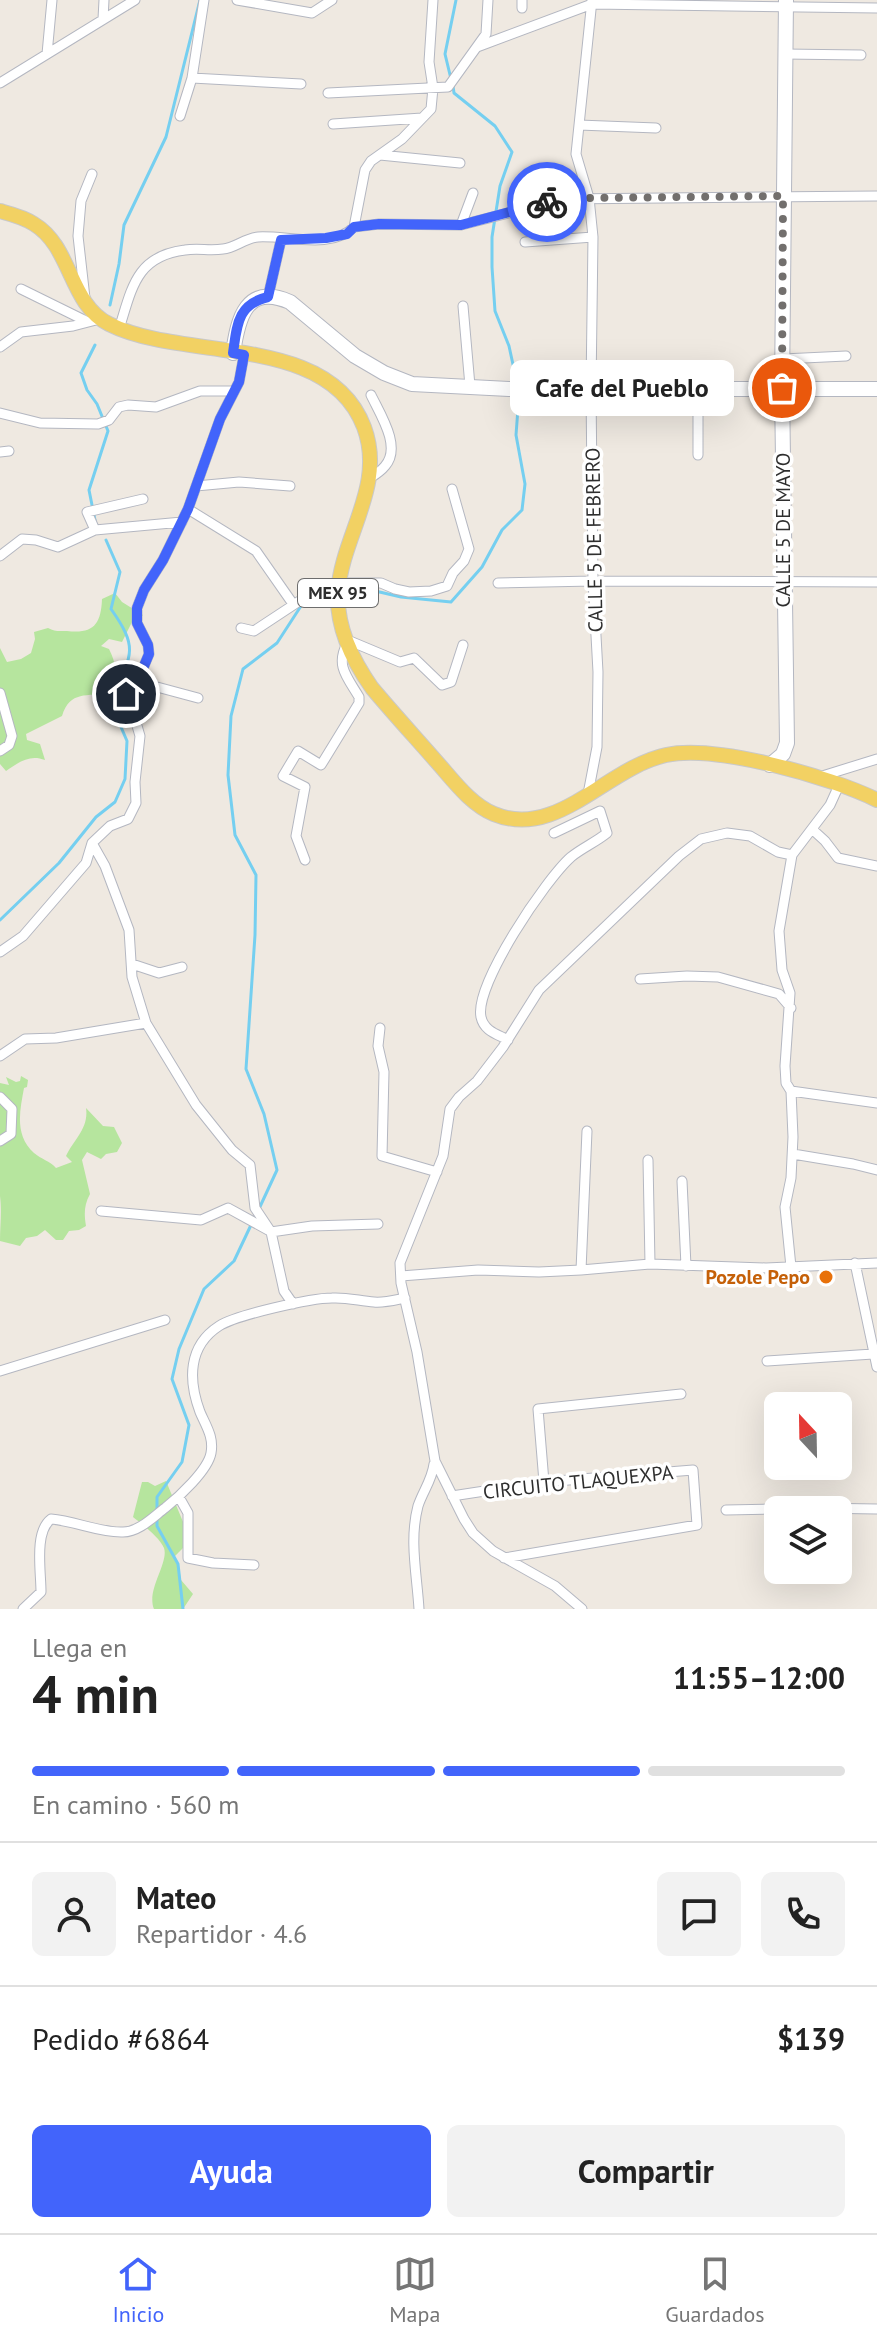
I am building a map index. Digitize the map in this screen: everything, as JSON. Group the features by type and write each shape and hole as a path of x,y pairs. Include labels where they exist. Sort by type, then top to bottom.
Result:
{"main road":[{"name":"MEX 95","path":"0,211 35,224 51,238 94,321 140,335 297,364 324,378 356,411 366,432 370,478 339,585 339,614 346,642 372,688 465,794 485,810 497,815 531,819 554,813 623,771 667,754 695,752 770,765 840,783 877,800"}],"street":[{"path":"47,54 52,0"},
{"path":"103,19 104,0"},
{"path":"0,83 135,0"},
{"path":"180,116 192,78 204,0"},
{"path":"237,0 312,13 332,0"},
{"path":"119,329 134,283 149,262 166,254 223,249 258,237 281,240 326,238 347,234 354,227 365,170 371,161 402,139 431,109 433,88 429,62 433,0"},
{"path":"328,93 448,87 487,30 488,0"},
{"path":"477,47 592,2 877,8"},
{"name":"CALLE 5 DE FEBRERO","path":"588,794 597,747 598,672 593,581 593,237 589,198 577,162 592,2"},
{"name":"CALLE 5 DE MAYO","path":"770,765 783,754 787,743 782,388 786,4"},
{"path":"784,54 861,55"},
{"path":"192,78 301,84"},
{"path":"333,124 422,118"},
{"path":"579,125 656,128"},
{"path":"380,155 460,163"},
{"path":"85,302 78,236 81,201 92,174"},
{"path":"461,225 473,193"},
{"path":"354,227 379,224 461,225 563,199 877,196"},
{"path":"525,242 593,237"},
{"path":"268,297 281,240"},
{"path":"21,289 94,321"},
{"path":"0,952 23,936 86,863 92,843 110,826 128,819 136,803 140,736 128,708 126,694 131,680 144,666 149,654 137,623 137,608 188,509 220,419 239,382 240,318 254,300 268,297 290,302 355,356 384,373 412,384 591,389 877,389"},
{"path":"463,306 470,386"},
{"path":"0,347 21,332 94,321"},
{"path":"783,359 846,356"},
{"path":"698,389 698,455"},
{"path":"0,413 40,423 106,421 119,407 156,407 202,391 234,391"},
{"path":"370,478 387,465 392,451 385,423 371,395"},
{"path":"196,486 239,482 290,486"},
{"path":"241,628 254,631 312,593 339,585 381,583 409,592 431,591 447,586 469,549 452,489"},
{"path":"95,530 89,512 143,499"},
{"path":"188,509 256,551 293,604"},
{"path":"0,556 22,539 58,547 95,530 182,522"},
{"path":"498,583 877,582"},
{"path":"305,860 296,836 305,787 283,776 298,751 321,765 359,703 359,697 341,663 346,642 400,662 414,658 442,685 451,682 463,645"},
{"path":"131,680 198,698"},
{"path":"0,693 12,736 9,745 0,751"},
{"path":"817,777 877,759"},
{"path":"791,1267 785,1207 793,1154 791,1091 786,1083 785,1066 791,1008 779,953 779,931 792,855 830,805 840,783"},
{"path":"508,1040 487,1029 480,1016 487,985 524,916 546,885 571,857 607,833 600,811 554,833"},
{"path":"813,830 838,858 877,866"},
{"path":"582,1609 555,1586 504,1558 473,1533 452,1496 435,1461 400,1263 443,1156 450,1109 477,1081 508,1040 539,990 644,893 679,856 701,839 727,833 750,836 778,852 792,855"},
{"path":"92,843 105,866 126,922 132,977 146,1023 196,1105 232,1150 250,1165 255,1217"},
{"path":"132,964 159,973 182,967"},
{"path":"640,979 718,977 779,994 791,1008"},
{"path":"0,1056 25,1039 56,1038 146,1023"},
{"path":"380,1028 378,1046 384,1072 382,1156 437,1172"},
{"path":"791,1091 877,1103"},
{"path":"0,1097 12,1109 11,1134 0,1141"},
{"path":"581,1270 587,1131"},
{"path":"793,1154 877,1170"},
{"path":"648,1160 650,1264"},
{"path":"682,1181 686,1266"},
{"path":"101,1211 201,1220 228,1208 255,1217 271,1232 284,1291 293,1304"},
{"path":"271,1232 312,1226 378,1224"},
{"path":"855,1263 872,1320 873,1354 877,1367"},
{"path":"401,1276 478,1270 581,1270 650,1264 791,1267 877,1263"},
{"path":"23,1609 41,1592 41,1537 44,1525 51,1519 132,1531 179,1497 210,1459 209,1429 200,1412 192,1372 193,1355 200,1343 221,1324 293,1304 328,1298 374,1302 405,1298"},
{"path":"0,1371 165,1320"},
{"path":"767,1361 873,1354"},
{"path":"544,1482 538,1409 681,1394"},
{"path":"419,1609 413,1545 418,1505 433,1476 435,1461"},
{"name":"CIRCUITO TLAQUEXPA","path":"452,1496 544,1482 693,1470 697,1525 504,1558"},
{"path":"179,1497 188,1513 188,1558 254,1565"},
{"path":"852,1509 877,1509"},
{"path":"726,1510 764,1510"}],"green space":[{"path":"115,593 122,602 143,615 139,620 134,618 122,642 109,639 101,646 109,649 115,665 108,689 110,693 75,698 62,716 26,734 27,740 40,744 45,760 29,758 6,771 0,764 0,648 7,662 31,653 34,632 48,628 76,632 89,629 100,615 102,599"},
{"path":"21,1076 28,1080 20,1113 23,1138 34,1153 56,1168 72,1162 66,1156 83,1127 86,1108 103,1126 114,1127 122,1143 117,1152 106,1154 101,1159 87,1152 82,1160 90,1194 85,1210 86,1226 69,1231 63,1240 56,1240 45,1230 37,1236 26,1238 20,1246 0,1241 0,1083 9,1085 6,1077 16,1082 20,1081"},
{"path":"166,1481 186,1529 183,1548 174,1557 181,1580 193,1594 183,1609 154,1609 153,1594 164,1548 133,1517 142,1482 155,1486"}],"waterway":[{"path":"110,305 124,225 166,137 200,0"},
{"path":"451,79 445,54 456,0"},
{"path":"453,86 454,93 495,126 512,152 500,186 492,237 492,267 495,311 509,346 517,383"},
{"path":"95,345 81,373 108,431 89,490 95,520"},
{"path":"350,590 371,590 401,597 451,602 482,567 502,530 522,510 525,484 516,435 519,395"},
{"path":"0,920 59,863 96,817 115,802 125,779 127,741 112,694 130,651 126,633 111,609 120,572 106,540"},
{"path":"258,1211 277,1170 264,1114 246,1069 256,875 235,835 228,775 231,716 243,669 277,643 301,606"},
{"path":"157,1511 157,1497 182,1462 189,1425 172,1379 179,1349 204,1289 234,1261 251,1225"},
{"path":"157,1519 157,1526 178,1564 183,1609"}],"way so far":[{"path":"547,202 589,198 783,196 782,388"}],"place":[{"name":"Cafe del Pueblo","path":"782,388"},
{"name":"Pozole Pepo","path":"826,1277"}],"route":[{"path":"126,694 131,680 144,666 149,654 137,623 137,608 193,498 220,419 239,382 244,355 233,353 240,318 254,300 268,297 281,240 326,238 347,234 354,227 379,224 461,225 547,202"}]}
